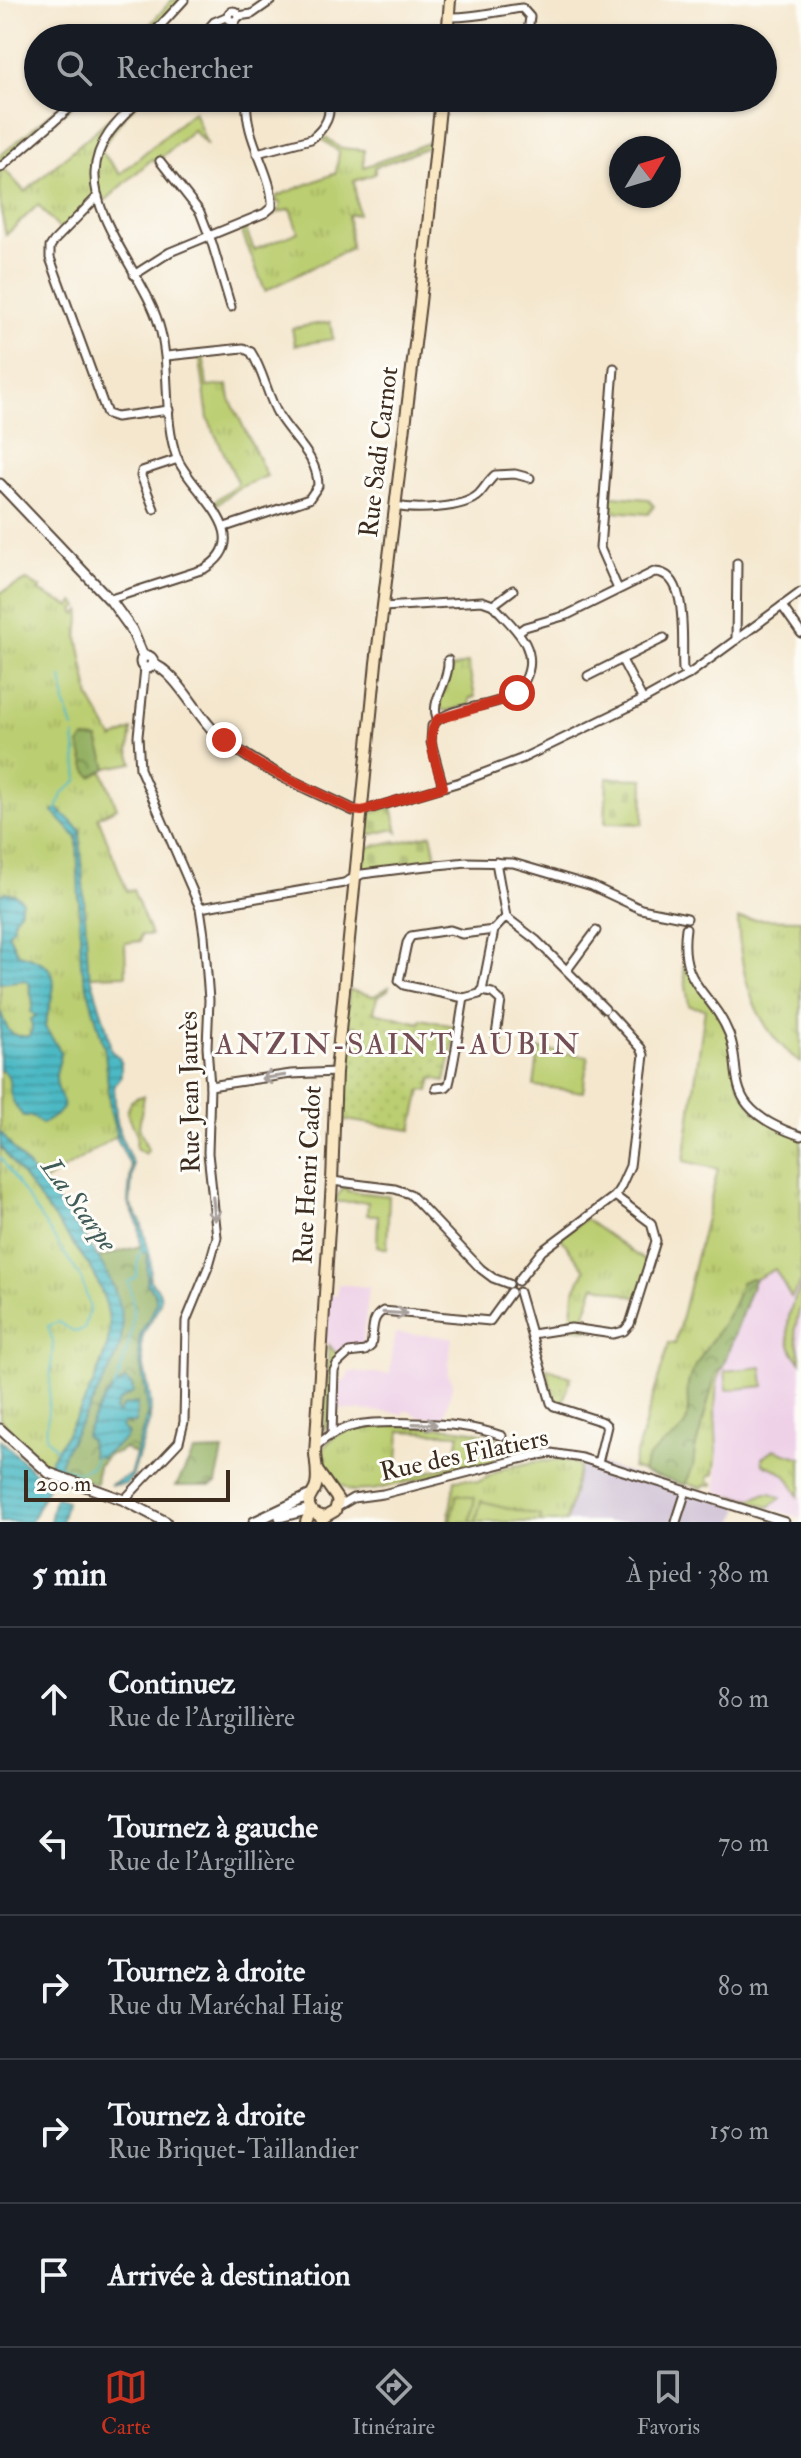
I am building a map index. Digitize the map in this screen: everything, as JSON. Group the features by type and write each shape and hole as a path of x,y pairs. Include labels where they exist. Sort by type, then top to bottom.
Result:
{"main road":[{"path":"448,24 450,0"},
{"name":"Rue Sadi Carnot","path":"362,811 439,112"},
{"name":"Rue Henri Cadot","path":"312,1492 317,1470 315,1448 336,1072 362,811"},
{"path":"310,1510 320,1519 336,1508 338,1500 317,1470"},
{"path":"306,1522 312,1492 332,1490"}],"street":[{"path":"162,24 184,0"},
{"path":"212,24 233,13 252,14 272,0"},
{"path":"449,17 469,17 522,8 530,17 529,24"},
{"path":"233,13 234,24"},
{"path":"0,168 65,112"},
{"path":"111,601 204,569 217,561 225,543 225,527 178,459 171,435 167,356 158,321 121,251 95,183 95,165 103,142 109,130 128,112"},
{"path":"134,275 170,252 265,213 272,207 245,112"},
{"path":"257,153 311,139 317,135 330,112"},
{"path":"160,161 200,212 231,307"},
{"path":"98,196 54,241 50,247 50,258 107,414 116,417 169,410"},
{"path":"167,356 243,348 251,352 279,415 308,454 315,469 318,486 309,499 225,527"},
{"path":"614,368 600,548 618,589"},
{"path":"154,503 141,476 141,469 178,459"},
{"path":"395,506 412,509 458,504 480,493 495,475 515,474 530,478"},
{"path":"0,484 111,601 132,630 143,656 140,663 165,670 207,724 246,757 353,810 362,811 443,787 521,759 643,700 688,675 801,592"},
{"path":"736,640 737,563"},
{"path":"518,632 525,627 567,615 654,572 663,571 672,578 680,596 683,669 688,675"},
{"path":"493,605 513,590"},
{"path":"383,607 482,601 493,605 528,646 531,660 528,674 517,693 438,719 432,726 431,742 443,787"},
{"path":"782,606 801,633"},
{"path":"588,676 664,638"},
{"path":"438,719 434,707 448,677 448,660"},
{"path":"622,660 643,700"},
{"name":"Rue Jean Jaurès","path":"124,1500 174,1449 182,1435 186,1321 217,1237 208,1153 210,1086 206,950 200,908 140,769 138,736 148,666"},
{"path":"200,908 344,883 364,874 496,862 549,872 592,886 641,909 687,918"},
{"path":"496,862 506,917 536,940 608,1012 641,1048 645,1063 630,1166 615,1196 542,1251 518,1281 513,1280 513,1289 532,1334 551,1403 607,1426 598,1463"},
{"path":"494,930 462,934 450,930 408,939 399,981 404,985 464,998 479,994 494,930 506,917"},
{"path":"686,928 687,964 698,990 728,1030 734,1048 740,1092 756,1113 779,1128 801,1136"},
{"path":"567,970 596,931"},
{"path":"482,991 492,993 501,1001 496,1035"},
{"path":"436,1088 449,1084 464,998"},
{"path":"210,1086 291,1074 336,1072"},
{"path":"332,1181 395,1189 410,1194 481,1269 513,1289"},
{"path":"532,1334 579,1328 613,1334 624,1331 630,1324 656,1241 651,1223 615,1196"},
{"path":"332,1433 335,1368 349,1353 365,1351 371,1346 374,1319 379,1313 490,1321 513,1289"},
{"path":"315,1448 332,1433 379,1421 458,1425 502,1436"},
{"path":"0,1429 33,1462 52,1474 124,1500 164,1522"},
{"name":"Rue des Filatiers","path":"336,1508 353,1498 383,1494 551,1453 571,1455 785,1522"},
{"path":"332,1490 353,1498"},
{"path":"676,1522 686,1491"},
{"path":"272,1518 312,1492"},
{"path":"254,1522 310,1510"},
{"path":"272,1518 297,1522"}],"shaded area":[{"path":"775,1269 791,1296 801,1282 801,1518 717,1491 715,1411 720,1368 754,1280"},
{"path":"338,1284 369,1287 362,1348 349,1346 338,1356 324,1338 327,1294 337,1295"},
{"path":"395,1333 452,1337 448,1374 453,1382 444,1418 420,1417 410,1411 403,1411 404,1416 400,1413 339,1409 340,1402 337,1402 341,1380 345,1380 350,1372 390,1374"},
{"path":"582,1458 740,1508 734,1522 566,1522"}],"green space":[{"path":"172,0 184,0 162,24 151,24"},
{"path":"52,112 65,112 0,168 0,156"},
{"path":"117,112 129,112 100,150 120,174 193,112 207,145 193,130 156,162 152,159 106,200 98,196 62,232 38,205 6,235 0,207 0,169 5,170 25,192"},
{"path":"317,135 323,135 340,148 364,150 364,167 430,142 429,147 375,167 375,174 354,181 358,214 348,215 351,248 265,291 241,230 245,228 254,250 298,232 290,209 278,213 281,203 276,202 277,196 336,173 339,152"},
{"path":"330,322 333,339 295,345 292,328"},
{"path":"199,352 203,352 207,387 228,385 230,399 267,476 238,488 212,508 210,505 238,483 208,419"},
{"path":"614,496 648,499 654,506 648,514 612,511 606,503"},
{"path":"27,580 41,588 38,591 71,607 74,602 79,607 74,610 76,614 81,611 78,637 90,698 113,739 132,730 129,751 133,763 102,769 117,808 98,817 127,891 133,890 151,935 141,935 140,941 125,943 126,975 90,976 112,1081 118,1135 37,1186 104,1279 114,1341 54,1470 0,1419 0,593"},
{"path":"468,663 475,697 469,699 470,705 445,711 440,708 440,703 452,668"},
{"path":"84,738 98,739 107,768 92,777 79,745"},
{"path":"607,778 644,779 643,824 605,823"},
{"path":"392,807 398,832 395,829 365,836 370,813"},
{"path":"431,834 437,862 366,870 362,867 364,848"},
{"path":"738,919 801,920 801,1063 771,1033 752,999 742,960"},
{"path":"687,964 728,1030 738,1084 756,1113 801,1136 801,1282 791,1297 775,1269 754,1280 717,1381 717,1450 714,1475 709,1475 708,1482 713,1485 702,1488 632,1468 669,1343 675,1344 718,1169 684,1161 705,1009 689,1006 683,966"},
{"path":"389,987 377,997 374,1012 420,1023 421,1019 454,1026 454,1042 445,1081 432,1078 429,1091 421,1090 412,1130 338,1119 344,1034 363,1031 356,1026 345,1025 349,990 374,996"},
{"path":"539,1049 588,1056 583,1092 534,1086"},
{"path":"144,1096 139,1127 148,1150 145,1154 136,1148 137,1134 127,1113 132,1101"},
{"path":"344,1187 347,1191 389,1196 387,1249 377,1246 378,1215 367,1215 368,1202 337,1202 336,1198"},
{"path":"585,1219 649,1264 638,1298 595,1285 585,1314 592,1323 590,1330 571,1328 574,1292 585,1270 560,1237"},
{"path":"144,1245 150,1262 150,1284 159,1297 142,1337 149,1412 137,1455 123,1448 118,1453 109,1454 98,1466 96,1484 54,1470 81,1417 116,1322 93,1259","holes":["117,1387 133,1387 133,1393 118,1401 115,1408 117,1414 121,1413 130,1425 123,1423 123,1431 101,1456 92,1455 86,1435 97,1411"]},
{"path":"751,1278 754,1280 723,1366 716,1373 693,1467 685,1485 643,1472 649,1456 683,1428 687,1416 689,1380 732,1308 741,1282"},
{"path":"801,1287 795,1329 801,1362 790,1345 788,1325 792,1305"},
{"path":"329,1345 338,1356 330,1417 323,1431"},
{"path":"762,1367 764,1386 727,1390 725,1371"},
{"path":"546,1368 571,1377 562,1405 555,1400"},
{"path":"387,1425 444,1427 485,1434 498,1438 498,1453 492,1462 373,1490 351,1491 332,1479 321,1460 326,1460 322,1456 331,1440 358,1428","holes":["400,1431 459,1434 454,1465 420,1474 397,1475"]},
{"path":"506,1439 538,1448 539,1451 505,1457"},
{"path":"774,1449 801,1458 798,1496 785,1476 763,1464 762,1458"},
{"path":"223,1451 216,1483 210,1486 176,1486 194,1452"},
{"path":"564,1460 580,1465 566,1522 448,1522 455,1480 478,1482 505,1468"},
{"path":"766,1493 781,1498 769,1507 732,1496 752,1499"},
{"path":"457,1494 475,1498 470,1522 450,1522"},
{"path":"481,1501 541,1516 540,1522 476,1522"}],"water":[{"path":"58,809 80,830 88,967 111,1051 121,1063 121,1076 114,1086 120,1135 133,1164 130,1204 141,1222 150,1256 149,1279 160,1294 158,1307 142,1340 150,1417 147,1417 139,1340 156,1298 147,1285 147,1255 141,1248 139,1226 128,1202 131,1167 117,1139 110,1109 105,1051 81,965 77,838 53,812"},
{"path":"5,892 22,900 20,911 14,918 14,927 8,933 18,954 45,965 54,980 45,1027 61,1052 56,1077 63,1107 42,1124 19,1111 12,1098 7,1076 0,1069 0,1010 9,1030 16,1035 29,1036 31,1019 36,1016 31,1012 33,1003 29,983 25,980 0,983 0,895"},
{"path":"0,1131 95,1253 120,1307 122,1333 119,1349 68,1445 59,1472 48,1467 99,1371 109,1333 107,1308 91,1268 0,1146"},
{"path":"126,1380 132,1384 133,1393 119,1401 115,1410 118,1414 123,1406 137,1403 136,1423 123,1423 122,1428 128,1434 125,1439 101,1457 92,1456 90,1440 85,1436 107,1396"},
{"path":"146,1418 150,1419 132,1477 126,1484 110,1485 130,1475"},
{"path":"0,1439 38,1476 50,1481 31,1522 0,1522"},
{"path":"55,1497 67,1501 61,1522 50,1522"}],"waterway":[{"path":"62,676 65,704 73,728"},
{"path":"56,812 62,794 78,780 74,735"},
{"path":"0,1157 81,1278 90,1307 84,1329 75,1332 58,1322 48,1326 53,1343 46,1437 56,1449"},
{"path":"114,1390 132,1323 132,1296 128,1282 136,1277 143,1246"},
{"path":"57,1465 78,1473 92,1466 95,1456"}],"district":[{"name":"ANZIN-SAINT-AUBIN","path":"398,1044"}],"route":[{"path":"224,740 258,764 353,810 362,811 443,787 431,742 432,726 443,716 509,698 517,693"}],"water label":[{"name":"La Scarpe","path":"79,1205"}]}
